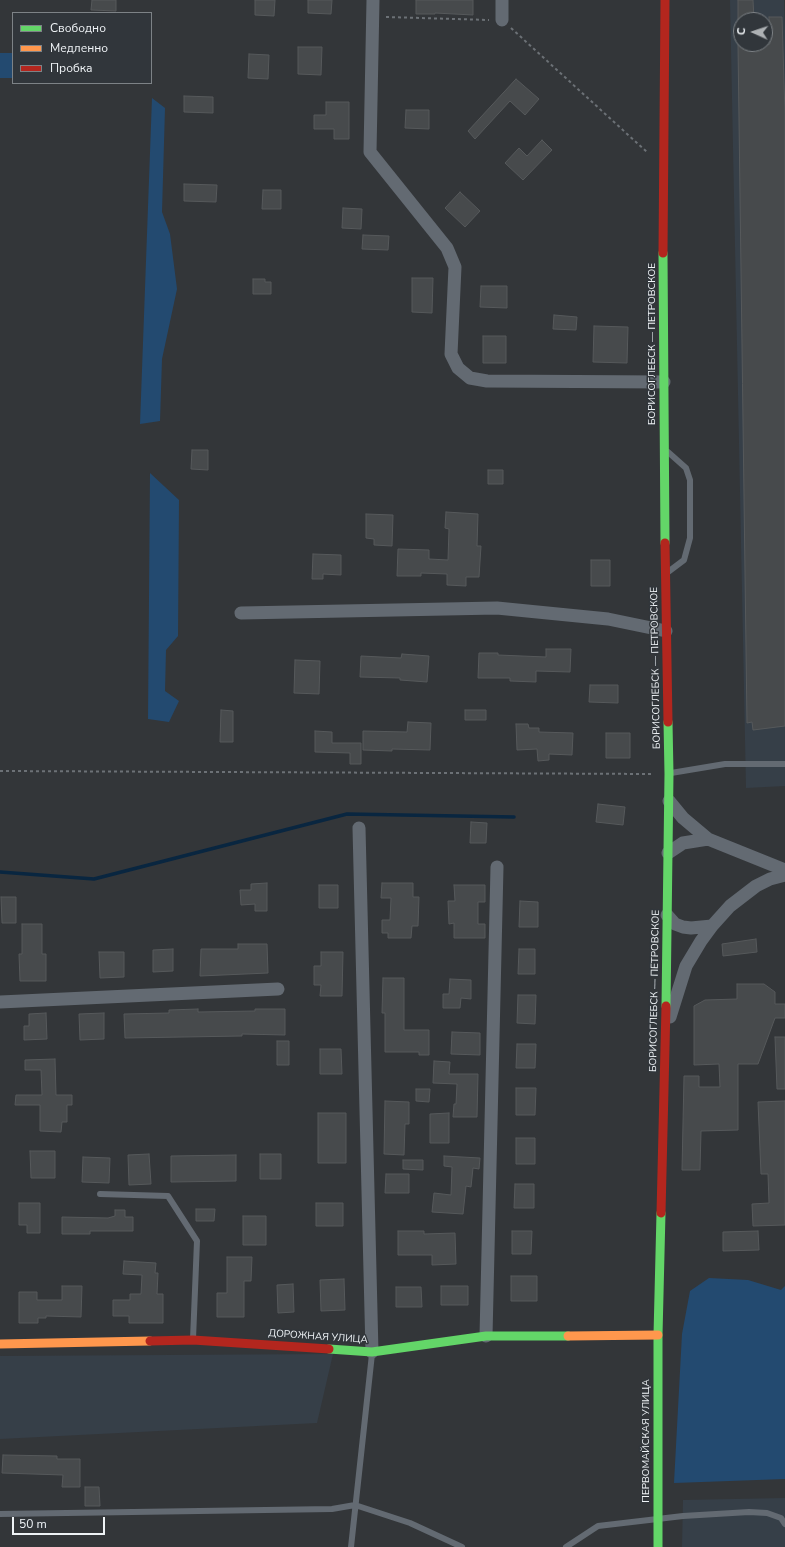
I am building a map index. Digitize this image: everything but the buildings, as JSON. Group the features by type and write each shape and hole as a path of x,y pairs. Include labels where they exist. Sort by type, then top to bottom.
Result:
{"street":[{"path":"373,0 370,152 447,248 455,267 451,354 458,368 470,378 487,381 664,382"},
{"path":"502,0 502,20"},
{"name":"БОРИСОГЛЕБСК — ПЕТРОВСКОЕ","path":"658,1335 666,1032 669,801 665,574 664,382 663,168 665,0"},
{"path":"240,613 497,608 608,619 666,631"},
{"path":"669,801 683,818 708,839 785,870"},
{"path":"359,828 372,1352"},
{"path":"668,853 683,843 708,839"},
{"path":"486,1336 497,867"},
{"path":"666,1032 686,966 712,926 730,906 756,886 770,879 785,875"},
{"path":"667,915 675,924 683,927 691,928 712,926"},
{"path":"0,1002 278,989"},
{"name":"ДОРОЖНАЯ УЛИЦА","path":"0,1344 193,1340 372,1352 486,1336 658,1335"},
{"name":"ПЕРВОМАЙСКАЯ УЛИЦА","path":"658,1335 658,1547"}],"lane":[{"path":"665,449 686,468 690,480 690,538 684,560 665,574"},
{"path":"669,774 725,764 785,764"},
{"path":"100,1194 168,1196 197,1240 193,1340"},
{"path":"351,1547 372,1352"},
{"path":"0,1514 332,1509 355,1505 410,1523 462,1547"},
{"path":"566,1547 598,1526 683,1516 749,1512 767,1513 781,1518 785,1524"}],"path":[{"path":"373,17 502,20 663,168"},
{"path":"0,771 669,774"}],"shaded area":[{"path":"730,0 784,0 785,786 746,788"},
{"path":"0,53 12,53 12,78 0,78"},
{"path":"152,98 165,108 162,212 170,234 177,289 162,359 160,421 140,424"},
{"path":"150,473 179,500 178,636 166,650 165,691 179,701 169,722 148,719"},
{"path":"709,1278 748,1280 781,1290 785,1286 785,1479 674,1483 682,1334 690,1291"},
{"path":"333,1354 317,1423 0,1439 0,1356"},
{"path":"785,1498 785,1547 682,1547 683,1500"}],"waterway":[{"path":"0,872 94,879 347,814 514,817"}],"traffic: fast":[{"path":"663,253 665,543"},
{"path":"666,1006 669,774 668,722"},
{"path":"658,1547 658,1335 661,1213"},
{"path":"329,1349 372,1352 486,1336 568,1336"}],"traffic: slow":[{"path":"568,1336 658,1335"},
{"path":"0,1344 150,1341"}],"traffic: jam":[{"path":"663,253 665,0"},
{"path":"665,543 668,722"},
{"path":"661,1213 666,1006"},
{"path":"150,1341 193,1340 329,1349"}]}
